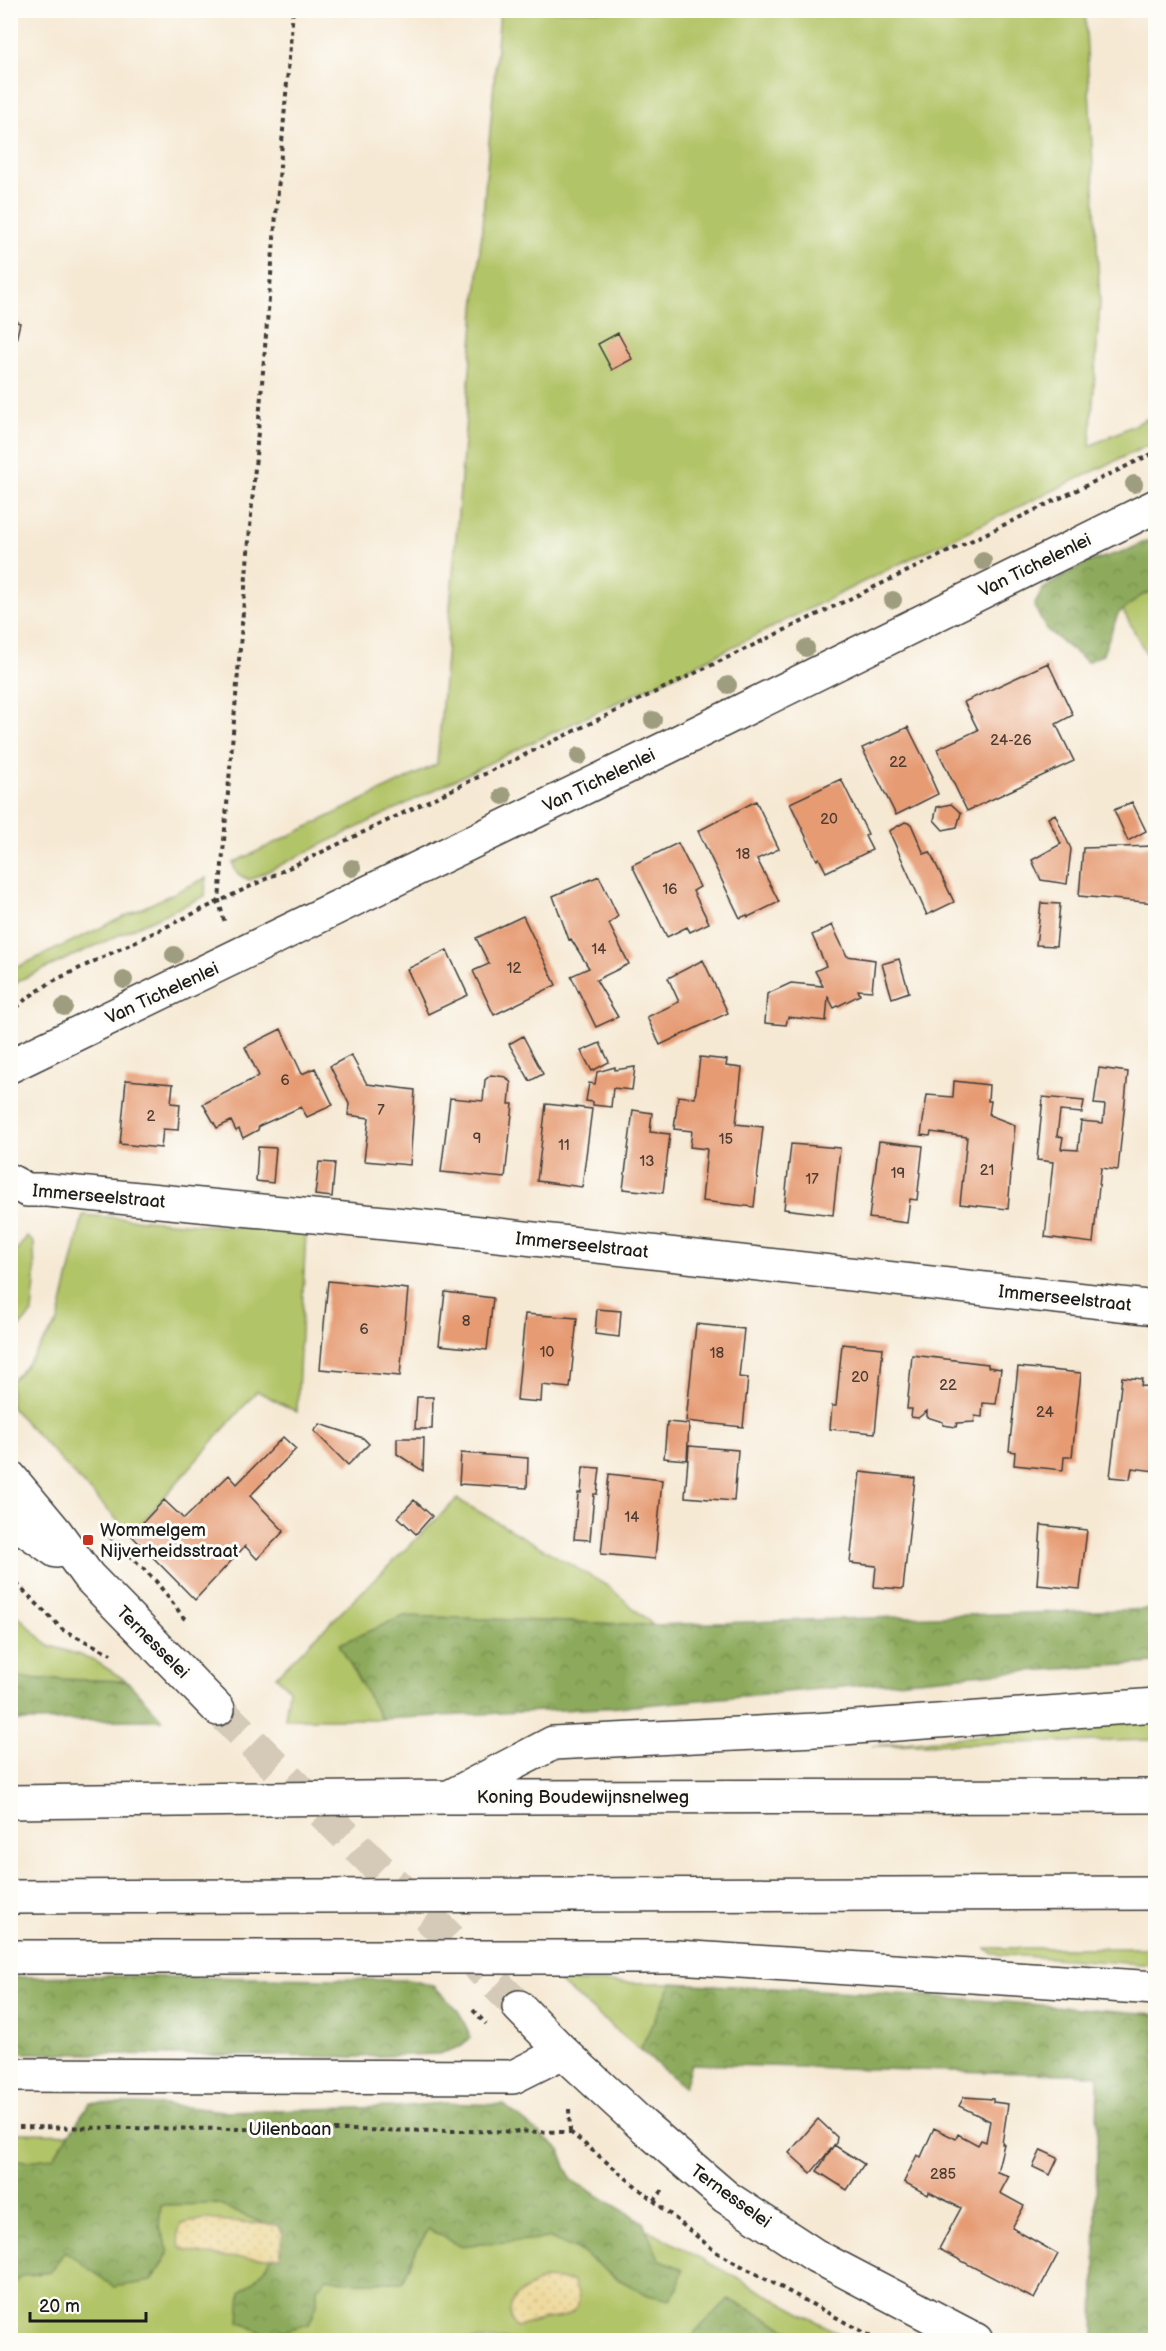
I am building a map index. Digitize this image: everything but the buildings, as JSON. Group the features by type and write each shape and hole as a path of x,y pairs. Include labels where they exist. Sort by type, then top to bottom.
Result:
{"main road":[{"name":"Van Tichelenlei","path":"10,1066 232,960 1155,506"},
{"name":"Van Tichelenlei","path":"10,1089 41,1050"},
{"name":"Immerseelstraat","path":"10,1181 27,1190 47,1190 438,1228 1155,1308"},
{"name":"Ternesselei","path":"10,1477 55,1530 88,1576 218,1709"},
{"name":"Ternesselei","path":"10,1519 88,1576"},
{"path":"448,1797 554,1743 815,1730 1155,1705"},
{"name":"Koning Boudewijnsnelweg","path":"10,1802 448,1797 1155,1796"},
{"path":"10,1897 1155,1893"},
{"path":"10,1957 677,1957 1155,1988"},
{"name":"Ternesselei","path":"519,2007 563,2052 640,2123 726,2197 816,2256 976,2340"},
{"path":"10,2075 513,2077 563,2052"}],"path":[{"path":"232,960 219,901 293,10"},
{"path":"10,1014 27,998 53,981 1155,452"},
{"path":"10,1577 63,1630 113,1655"},
{"name":"Uilenbaan","path":"10,2127 570,2132 716,2252 878,2340"}],"green space":[{"path":"500,11 1085,11 1100,303 1090,446 1155,415 1155,442 250,880 238,874 233,863 437,764"},
{"path":"1155,537 1155,590 1141,596 1118,614 1103,654 1087,662 1046,629 1034,606 1043,589 1085,563 1128,550"},
{"path":"1155,574 1155,670 1113,592"},
{"path":"206,878 205,896 20,980 11,989 11,970"},
{"path":"83,1215 306,1233 297,1412 257,1391 131,1535 11,1407 11,1381 24,1368 58,1322"},
{"path":"27,1236 34,1243 35,1283 32,1313 11,1337 11,1259"},
{"path":"457,1499 608,1586 653,1625 404,1616 339,1644 381,1719 285,1719 289,1689 276,1676"},
{"path":"10,1608 48,1645 92,1659 127,1681 11,1678"},
{"path":"1155,1609 1155,1663 995,1673 623,1707 381,1719 339,1644 404,1616 653,1625"},
{"path":"11,1678 127,1681 163,1720 11,1721"},
{"path":"1155,1719 1155,1740 872,1746"},
{"path":"986,1948 1155,1948 1155,1965 992,1954"},
{"path":"11,1977 409,1980 434,1986 459,2012 471,2037 462,2046 439,2054 353,2057 11,2053"},
{"path":"559,1982 672,1983 640,2050"},
{"path":"672,1983 915,1995 1155,2014 1155,2340 1094,2339 1098,2075 691,2064 684,2087 640,2050"},
{"path":"90,2103 167,2105 224,2111 395,2107 444,2103 504,2105 560,2150 571,2180 643,2222 659,2259 683,2269 678,2288 670,2300 648,2295 614,2277 582,2252 550,2238 460,2246 429,2229 417,2248 403,2282 348,2282 327,2278 317,2288 317,2305 309,2324 268,2335 239,2322 241,2292 263,2272 271,2257 274,2238 272,2227 217,2204 161,2205 159,2226 169,2252 152,2281 114,2287 65,2251 50,2272 22,2276 11,2287 11,2159 26,2161 53,2158"},
{"path":"11,2133 479,2138 851,2340 11,2340"},
{"path":"729,2299 809,2340 694,2340 695,2332"}],"sand":[{"path":"205,2219 277,2225 283,2233 280,2257 215,2256 180,2247 178,2234 181,2224"},
{"path":"544,2279 572,2281 579,2301 575,2310 559,2318 541,2320 517,2327 510,2315 513,2301 522,2292"}],"tunnel":[{"path":"218,1709 519,2007"}],"place":[{"name":"Wommelgem Nijverheidsstraat","path":"88,1540"}]}
